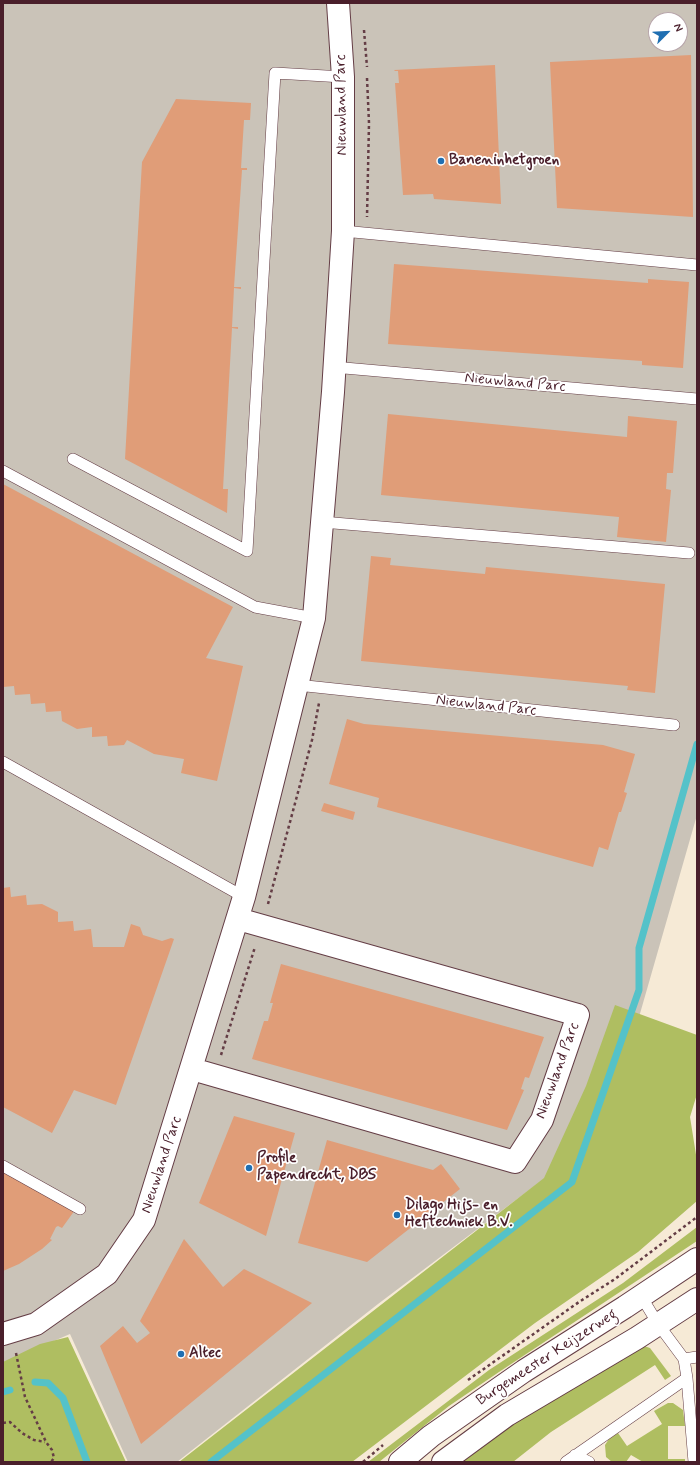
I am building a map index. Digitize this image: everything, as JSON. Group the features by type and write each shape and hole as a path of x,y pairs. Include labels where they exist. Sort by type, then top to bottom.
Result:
{"street":[{"name":"Nieuwland Parc","path":"9,1343 106,1274 144,1220 238,919 314,618 333,392 333,367 343,231 343,77 338,3"},
{"name":"Nieuwland Parc","path":"192,1069 515,1162 542,1120 578,1015 238,919"},
{"name":"Burgemeester Keijzerweg","path":"400,1462 431,1436 524,1371 697,1258"},
{"name":"Burgemeester Keijzerweg","path":"443,1462 507,1415 697,1299"}],"lane":[{"path":"73,459 247,551 275,73 343,77"},
{"path":"343,231 697,265"},
{"name":"Nieuwland Parc","path":"333,367 697,399"},
{"path":"3,471 255,607 314,618"},
{"path":"322,522 689,553"},
{"name":"Nieuwland Parc","path":"297,685 674,724"},
{"path":"3,762 244,897"},
{"path":"3,1166 80,1208"},
{"path":"641,1296 658,1324 684,1359 694,1462"},
{"path":"684,1359 697,1357"},
{"path":"566,1462 687,1378"},
{"path":"576,1455 588,1462"}],"path":[{"path":"462,1385 579,1302 615,1279 697,1216"},
{"path":"9,1343 25,1397 46,1442 52,1450 54,1458 51,1462"},
{"path":"3,1423 10,1422 22,1433 34,1440 46,1442"},
{"path":"362,1462 387,1442"}],"shaded area":[{"path":"3,3 697,3 697,815 606,1132 378,1304 177,1462 128,1462 70,1334 3,1363"}],"green space":[{"path":"615,1005 697,1035 697,1094 690,1117 697,1161 697,1201 638,1252 535,1323 352,1462 179,1462 544,1178 586,1086"},
{"path":"697,1227 697,1241 449,1406 379,1462 368,1462 489,1370 623,1283"},
{"path":"68,1337 126,1462 3,1462 3,1362 40,1344"},
{"path":"641,1345 650,1348 671,1376 665,1380 655,1365 551,1432 513,1462 451,1462"},
{"path":"668,1403 673,1403 683,1410 685,1426 668,1426 668,1459 685,1459 685,1462 643,1462 631,1455 626,1462 612,1462 606,1457 605,1445 609,1439 618,1433 627,1446 662,1424 654,1411"}],"building":[{"path":"691,55 693,217 557,208 550,62"},
{"path":"495,65 501,204 434,199 433,194 403,195 395,83 399,83 398,71 394,70"},
{"path":"176,99 251,103 250,120 244,120 241,168 247,168 247,170 242,170 234,287 241,287 241,289 234,288 232,327 238,327 238,329 232,328 223,489 228,489 227,513 125,459 142,162"},
{"path":"394,264 648,283 648,279 689,282 683,368 642,365 642,361 388,344"},
{"path":"388,414 627,437 628,416 677,421 673,473 667,473 666,489 671,490 666,542 617,537 619,517 381,495"},
{"path":"3,484 233,607 206,658 243,666 217,781 181,773 184,759 154,754 127,740 124,745 108,746 107,736 92,737 92,727 77,729 62,721 61,711 46,712 45,703 31,704 30,694 15,695 14,686 3,687"},
{"path":"371,556 391,558 390,565 485,574 486,567 665,584 655,693 627,690 628,686 361,661"},
{"path":"347,719 364,724 603,745 635,754 624,792 627,793 621,812 619,812 608,850 599,847 593,867 377,807 379,798 329,784"},
{"path":"324,803 355,812 353,820 321,811"},
{"path":"10,887 11,897 26,895 27,905 42,904 58,912 58,922 73,921 74,931 91,929 93,947 124,947 131,924 140,927 143,935 162,941 171,938 174,939 116,1105 74,1090 52,1133 3,1107 3,888"},
{"path":"281,964 544,1037 529,1078 525,1077 521,1089 524,1090 507,1130 252,1059 264,1021 268,1021 273,1003 270,1003"},
{"name":"Profile Papendrecht, DBS","path":"234,1116 295,1133 266,1236 199,1203"},
{"path":"327,1140 433,1170 441,1164 460,1189 367,1262 298,1243"},
{"path":"3,1172 75,1210 62,1228 58,1226 56,1227 50,1239 52,1240 42,1249 19,1264 3,1271"},
{"path":"184,1239 223,1287 244,1269 312,1303 141,1444 100,1346 123,1326 137,1343 150,1333 140,1321"}],"waterway":[{"path":"211,1462 572,1182 639,990 639,948 697,744"},
{"path":"35,1382 48,1383 63,1398 87,1462"},
{"path":"3,1392 10,1390"}],"place":[{"name":"Baneninhetgroen","path":"441,161"},
{"name":"Profile Papendrecht, DBS","path":"249,1168"},
{"name":"Dilago Hijs- en Heftechniek B.V.","path":"397,1215"},
{"name":"Altec","path":"181,1354"}]}
